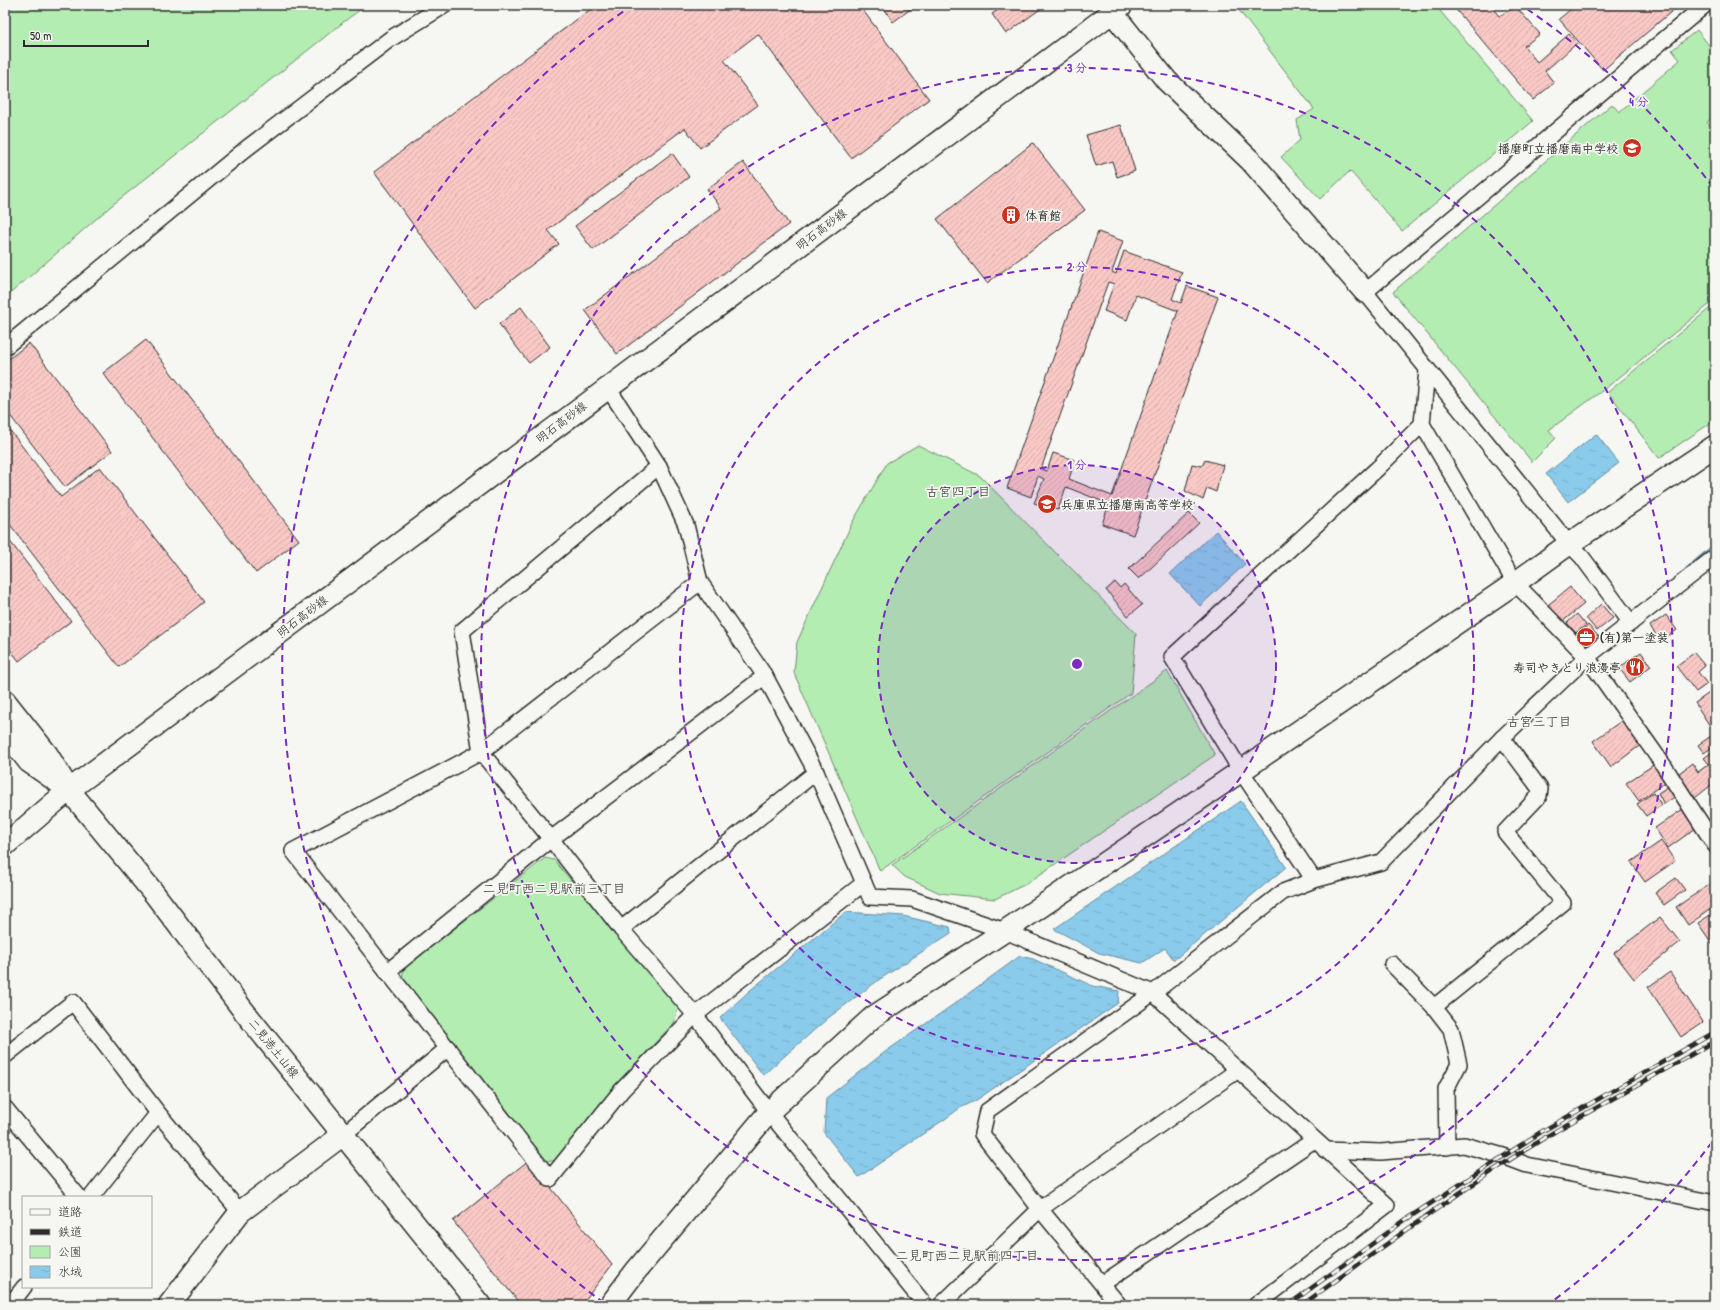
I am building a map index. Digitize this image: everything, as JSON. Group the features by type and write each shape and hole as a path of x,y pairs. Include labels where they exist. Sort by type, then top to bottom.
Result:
{"main road":[{"path":"1114,7 1167,81 1251,161 1365,292"},
{"name":"明石高砂線","path":"5,845 69,790 608,388 1114,7"},
{"path":"610,1305 635,1272 769,1112 873,1017 1005,931 1241,772 1515,583 1569,544 1715,446"},
{"name":"二見港土山線","path":"5,701 47,754 69,790 153,892 243,1010 480,1305"},
{"name":"二見港土山線","path":"5,731 29,762 69,790"},
{"path":"169,1305 240,1212 344,1134"}],"street":[{"path":"5,347 247,148 390,39 445,5"},
{"path":"1631,623 1582,557 1569,544 1365,292 1705,5"},
{"path":"1428,370 1422,424 1515,583 1587,657 1664,766 1715,845"},
{"path":"608,388 659,466 686,524 700,582 765,676 816,772 870,897 912,899 1005,931 1153,993 1387,1205 1256,1305"},
{"path":"1314,880 1241,772 1172,657 1378,468 1422,424"},
{"path":"659,466 462,631 481,752 551,839 620,929 695,1015 769,1112 925,1305"},
{"path":"1119,1305 1040,1209 982,1134 987,1111 1153,993 1283,892 1314,880 1381,862 1502,738 1587,657 1715,557"},
{"path":"700,582 481,752 293,851 550,1179 622,1090 695,1015 864,883"},
{"path":"387,972 551,839 765,676"},
{"path":"1434,1006 1563,903 1505,832 1539,796 1540,789 1502,738"},
{"path":"620,929 816,772"},
{"path":"1392,964 1434,1006 1451,1029 1459,1064 1446,1090 1447,1147"},
{"path":"5,1056 73,1002 158,1113 240,1212"},
{"path":"344,1134 448,1048"},
{"path":"941,1305 1040,1209 1238,1070"},
{"path":"92,1196 158,1113"},
{"path":"7,1114 78,1196"},
{"path":"1102,1284 1319,1145 1382,1152 1464,1145 1504,1156 1527,1165 1715,1203"},
{"path":"10,1305 23,1288"}],"green space":[{"path":"14,5 367,5 111,206 5,298 5,13"},
{"path":"1235,5 1435,5 1533,121 1402,231 1350,171 1320,199 1281,157 1300,140 1297,120 1314,109"},
{"name":"播磨町立播磨南中学校","path":"1697,30 1715,53 1715,115 1707,122 1715,132 1715,300 1606,388 1549,430 1556,438 1532,462 1393,292 1612,104 1619,112 1680,60 1672,50"},
{"path":"1715,304 1715,420 1659,458 1608,392"},
{"path":"918,445 980,476 1136,634 1131,693 880,871 794,673 797,642 852,523 887,463"},
{"path":"1167,671 1215,755 1026,884 995,899 940,893 905,877 892,865"},
{"path":"545,858 554,860 678,1008 674,1023 616,1084 555,1161 547,1161 402,978 404,968"}],"water":[{"path":"1596,434 1619,463 1568,502 1546,474"},
{"path":"1216,531 1245,564 1200,606 1170,574"},
{"path":"1241,801 1286,867 1174,960 1165,948 1142,963 1099,953 1054,929"},
{"path":"846,912 903,916 950,927 951,933 880,979 828,1018 763,1075 720,1018 748,992"},
{"path":"1020,956 1033,959 1093,986 1119,991 1118,1003 975,1101 960,1108 859,1177 824,1133 826,1098 885,1052"}],"building":[{"path":"596,5 859,5 929,99 851,158 758,34 724,60 758,105 700,148 685,128 548,230 559,244 475,308 374,172"},
{"path":"882,5 916,5 893,22"},
{"path":"1005,5 1041,5 1043,7 1006,34 992,14"},
{"path":"1452,5 1490,5 1499,16 1516,7 1540,34 1524,46 1537,62 1569,34 1577,43 1545,71 1554,83 1533,100"},
{"path":"1576,5 1679,5 1603,70 1559,19"},
{"path":"1121,125 1135,171 1117,177 1112,161 1096,166 1086,135"},
{"name":"体育館","path":"1033,143 1085,210 987,283 937,219"},
{"path":"672,153 689,177 593,250 575,226"},
{"path":"743,162 789,224 617,354 585,310 721,208 707,189"},
{"path":"1098,232 1123,241 1112,272 1116,274 1124,251 1182,272 1172,299 1181,303 1187,286 1218,297 1133,535 1102,524 1109,504 1066,487 1058,510 1034,503 1044,479 1038,476 1031,497 1007,488","holes":["1108,282 1114,284 1104,311 1127,320 1136,295 1178,311 1112,496 1069,479 1075,460 1053,453 1047,471 1041,469"]},
{"path":"521,307 550,347 529,363 499,324"},
{"path":"146,340 299,540 256,573 103,373"},
{"path":"29,343 112,451 65,487 5,409 5,362"},
{"path":"5,424 61,497 100,467 204,602 119,667 5,518"},
{"path":"1205,460 1223,465 1216,492 1207,488 1203,500 1185,491 1192,464 1202,466"},
{"path":"1189,513 1199,523 1139,579 1129,569"},
{"path":"5,535 71,621 19,661 5,643"},
{"path":"1115,582 1120,588 1124,584 1142,605 1128,616 1106,590"},
{"path":"1570,587 1584,604 1562,622 1548,605"},
{"path":"1601,604 1613,618 1597,631 1586,618"},
{"path":"1577,614 1586,625 1576,633 1567,623"},
{"path":"1666,615 1677,630 1660,641 1650,626"},
{"name":"(有)第一塗装","path":"1588,625 1599,637 1584,650 1574,637"},
{"name":"寿司やきとり浪漫亭","path":"1641,652 1651,666 1630,682 1619,668"},
{"path":"1694,653 1705,666 1698,672 1707,684 1696,692 1676,666"},
{"path":"1712,691 1715,697 1715,727 1712,729 1695,703"},
{"path":"1624,719 1642,744 1611,767 1593,741"},
{"path":"1711,736 1715,741 1715,745 1704,753 1698,745"},
{"path":"1715,750 1715,782 1695,798 1678,774 1692,763 1698,772 1709,764 1704,758"},
{"path":"1655,764 1667,781 1639,801 1626,783"},
{"path":"1669,786 1676,796 1664,804 1658,793"},
{"path":"1653,793 1662,805 1646,816 1637,804"},
{"path":"1683,809 1696,828 1668,848 1655,828"},
{"path":"1661,841 1675,861 1645,882 1631,862"},
{"path":"1676,878 1685,890 1664,905 1655,893"},
{"path":"1712,883 1715,888 1715,906 1688,925 1676,907"},
{"path":"1715,912 1715,948 1698,923"},
{"path":"1660,917 1680,942 1634,979 1614,953"},
{"path":"1670,972 1703,1022 1681,1037 1648,987"},
{"path":"529,1160 612,1265 581,1305 521,1305 453,1221"}],"waterway":[{"path":"1687,570 1715,546"}],"railway":[{"path":"1288,1305 1405,1220 1541,1132 1715,1032"},
{"path":"1302,1305 1426,1216 1522,1152 1574,1120 1715,1041"}],"place":[{"name":"播磨町立播磨南中学校","path":"1632,148"},
{"name":"体育館","path":"1011,215"},
{"name":"兵庫県立播磨南高等学校","path":"1047,504"},
{"name":"(有)第一塗装","path":"1586,637"},
{"name":"寿司やきとり浪漫亭","path":"1635,667"}],"district":[{"name":"古宮四丁目","path":"958,491"},
{"name":"古宮三丁目","path":"1539,721"},
{"name":"二見町西二見駅前三丁目","path":"554,888"},
{"name":"二見町西二見駅前四丁目","path":"967,1255"}]}
